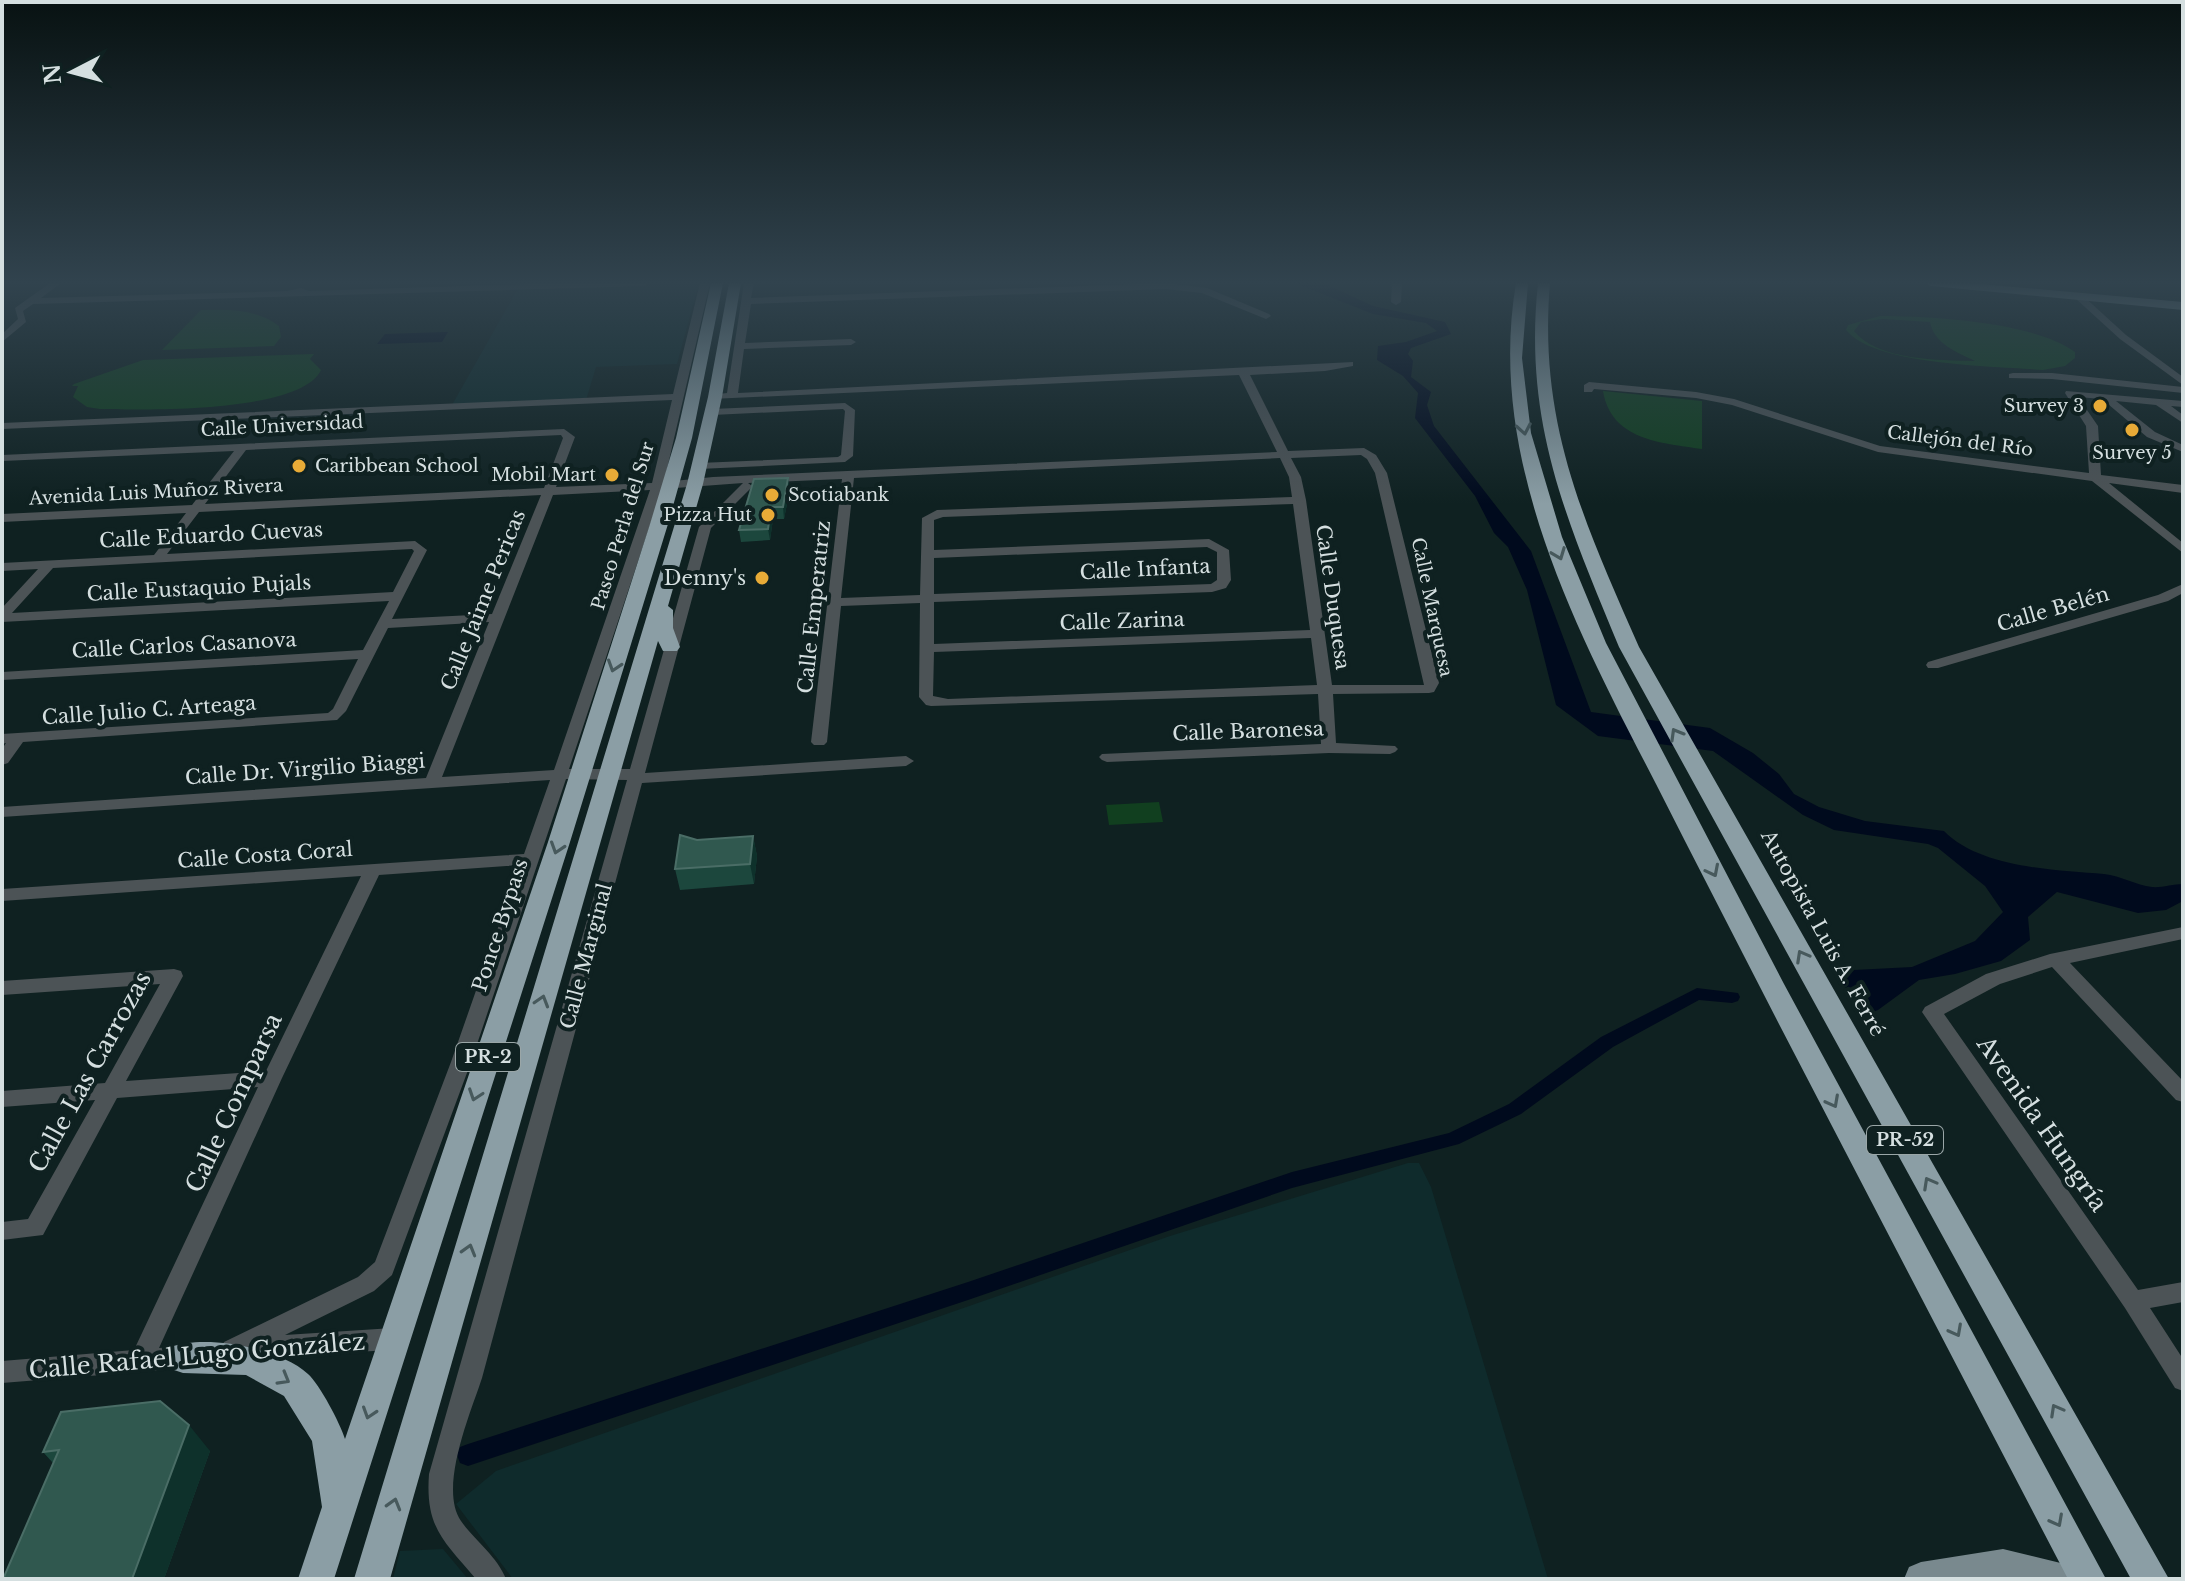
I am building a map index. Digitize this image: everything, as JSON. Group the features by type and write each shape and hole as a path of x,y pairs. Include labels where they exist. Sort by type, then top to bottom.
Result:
{"highway":[{"name":"Ponce Bypass","path":"372,1579 604,775 664,485 691,409 702,357"},
{"name":"Ponce Bypass","path":"316,1579 393,1339 604,775 663,598 697,475 722,357"},
{"name":"PR-52","path":"1517,357 1516,373 1534,480 1583,614 1621,695 2088,1579"},
{"name":"Autopista Luis A. Ferré","path":"1541,357 1541,375 1562,478 1629,647 2151,1579"},
{"path":"672,427 691,409"},
{"path":"663,598 664,628 670,647"},
{"path":"183,1358 249,1360 296,1385 328,1437 339,1507"}],"main road":[{"path":"1921,1579 2003,1566 2065,1579"}],"street":[{"name":"Paseo Perla del Sur","path":"664,485 672,427 688,357"},
{"path":"732,396 739,357"},
{"path":"2149,357 2183,382"},
{"path":"715,397 1325,368 1349,364"},
{"name":"Calle Duquesa","path":"1243,372 1286,454 1300,500 1325,689 1329,748"},
{"path":"2013,376 2052,376 2183,390"},
{"name":"Callejón del Río","path":"1588,388 1696,395 1734,402 1878,449 2183,489"},
{"path":"2183,404 2070,393 2092,426 2095,477 2183,549"},
{"path":"2105,396 2134,421 2174,447 2183,449"},
{"path":"2,426 678,397"},
{"path":"2160,403 2183,420"},
{"path":"697,475 841,460 847,456 850,410 845,406 712,412"},
{"name":"Calle Universidad","path":"2,458 564,432"},
{"name":"Calle Jaime Pericas","path":"432,783 569,437 564,432"},
{"path":"158,558 243,446"},
{"name":"Calle Marquesa","path":"697,475 710,488 1364,451 1372,457 1381,473 1432,683 1429,689 1325,689 931,702 926,697 928,518 941,513 1300,500"},
{"name":"Calle Marquesa","path":"697,475 797,481"},
{"name":"Avenida Luis Muñoz Rivera","path":"2,518 664,485 697,475"},
{"name":"Calle Emperatriz","path":"819,742 848,479"},
{"name":"Calle Marginal","path":"493,1579 448,1525 442,1503 442,1478 474,1363 604,775 670,647 705,527 746,486"},
{"name":"Calle Infanta","path":"835,602 1212,588 1221,585 1224,580 1223,550 1209,543 929,554"},
{"name":"Calle Eduardo Cuevas","path":"2,567 415,545 421,550 398,596"},
{"path":"2,617 49,565"},
{"name":"Calle Belén","path":"1933,665 2163,598 2183,588"},
{"path":"368,654 398,596"},
{"name":"Calle Eustaquio Pujals","path":"2,617 398,596"},
{"path":"384,624 495,618"},
{"name":"Calle Zarina","path":"927,648 1318,634"},
{"name":"Calle Carlos Casanova","path":"2,676 368,654"},
{"name":"Calle Julio C. Arteaga","path":"10,739 325,719 338,714 368,654"},
{"path":"2,760 10,739"},
{"name":"Calle Baronesa","path":"1107,757 1329,748 1390,749"},
{"name":"Calle Dr. Virgilio Biaggi","path":"2,812 432,783 906,761"},
{"path":"232,1350 366,1284 384,1268 461,1062 530,859 604,775"},
{"name":"Calle Costa Coral","path":"2,895 530,859"},
{"name":"Calle Comparsa","path":"142,1359 272,1078 373,870"},
{"path":"2056,959 2182,934"},
{"path":"2056,959 2183,1094"},
{"name":"Avenida Hungría","path":"2056,959 1993,979 1932,1012 2133,1301 2183,1380"},
{"name":"Calle Las Carrozas","path":"2,988 174,976 35,1228 2,1231"},
{"path":"2,1099 272,1078"},
{"path":"2133,1301 2183,1292"},
{"name":"Calle Rafael Lugo González","path":"2,1372 183,1358 232,1350 393,1339"}],"shaded area":[{"path":"479,357 679,357 677,364 596,367 586,400 452,405"},
{"path":"1377,357 1410,357 1413,361 1411,377 1431,392 1427,405 1434,426 1531,551 1591,712 1710,728 1753,753 1779,774 1794,794 1819,807 1865,821 1944,831 1977,853 2019,865 2104,874 2152,887 2183,884 2183,901 2166,910 2138,913 2057,892 2028,917 2030,940 2001,961 1919,980 1878,1010 1862,1016 1840,979 1854,970 1912,967 1975,941 2003,912 1985,886 1938,848 1928,844 1834,830 1803,815 1713,751 1598,736 1556,705 1527,590 1508,547 1494,533 1475,496 1415,418 1418,393 1403,376 1377,360"},
{"path":"1408,1163 1419,1163 1431,1187 1548,1579 513,1579 456,1504 496,1471 1170,1236"},
{"path":"443,1549 468,1579 393,1579 400,1551"}],"green space":[{"path":"312,357 310,359 321,370 308,384 284,394 220,406 100,409 87,407 73,397 78,386 72,386 74,384 143,360"},
{"path":"1909,357 1975,361 1966,357 2075,358 2065,366 2043,370 1968,365"},
{"path":"1603,391 1702,401 1702,449 1655,441 1627,429 1616,420"},
{"path":"1159,802 1163,822 1109,825 1106,805"}],"building":[{"path":"788,478 783,507 771,507 768,529 739,530 754,479"},
{"path":"680,835 697,840 753,836 750,864 675,869"},
{"path":"160,1401 189,1425 132,1579 3,1579 59,1450 43,1452 61,1412"}],"waterway":[{"path":"468,1455 968,1291 1292,1180 1453,1139 1515,1109 1607,1042 1697,994 1732,997"}],"place":[{"name":"Survey 3","path":"2100,406"},
{"name":"Survey 5","path":"2132,430"},
{"name":"Caribbean School","path":"299,466"},
{"name":"Mobil Mart","path":"612,475"},
{"name":"Scotiabank","path":"772,495"},
{"name":"Pizza Hut","path":"768,515"},
{"name":"Denny's","path":"762,578"}]}
